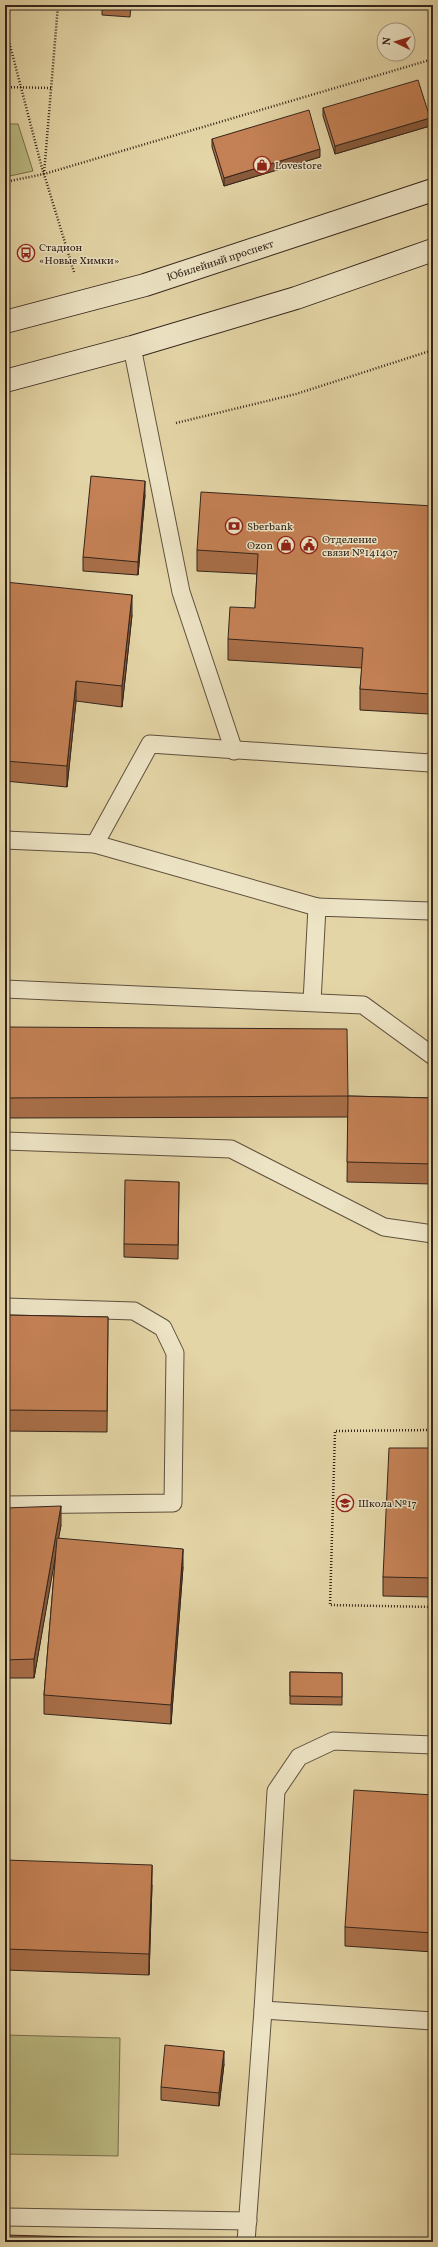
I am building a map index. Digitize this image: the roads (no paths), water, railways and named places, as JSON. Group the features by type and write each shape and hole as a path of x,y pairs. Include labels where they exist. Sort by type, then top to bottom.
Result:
{"main road":[{"name":"Юбилейный проспект","path":"5,322 144,286 433,190"},
{"path":"5,381 132,347 296,298 433,250"}],"lane":[{"path":"132,347 181,592 234,751"},
{"path":"95,844 150,744 234,751 430,763 433,760"},
{"path":"5,840 95,844 317,907 430,911"},
{"path":"312,1002 317,907"},
{"path":"5,989 363,1005 433,1056"},
{"path":"5,1141 231,1150 384,1226 433,1234"},
{"path":"5,1307 134,1311 163,1328 175,1353 173,1503 5,1505"},
{"path":"246,2242 263,2010 276,1791 299,1757 333,1741 433,1745"},
{"path":"263,2010 433,2021"},
{"path":"5,2218 248,2221"}],"place":[{"name":"Lovestore","path":"262,165"},
{"name":"Стадион «Новые Химки»","path":"26,253"},
{"name":"Sberbank","path":"234,526"},
{"name":"Ozon","path":"286,545"},
{"name":"Отделение связи №141407","path":"309,545"},
{"name":"Школа №17","path":"345,1503"}]}
